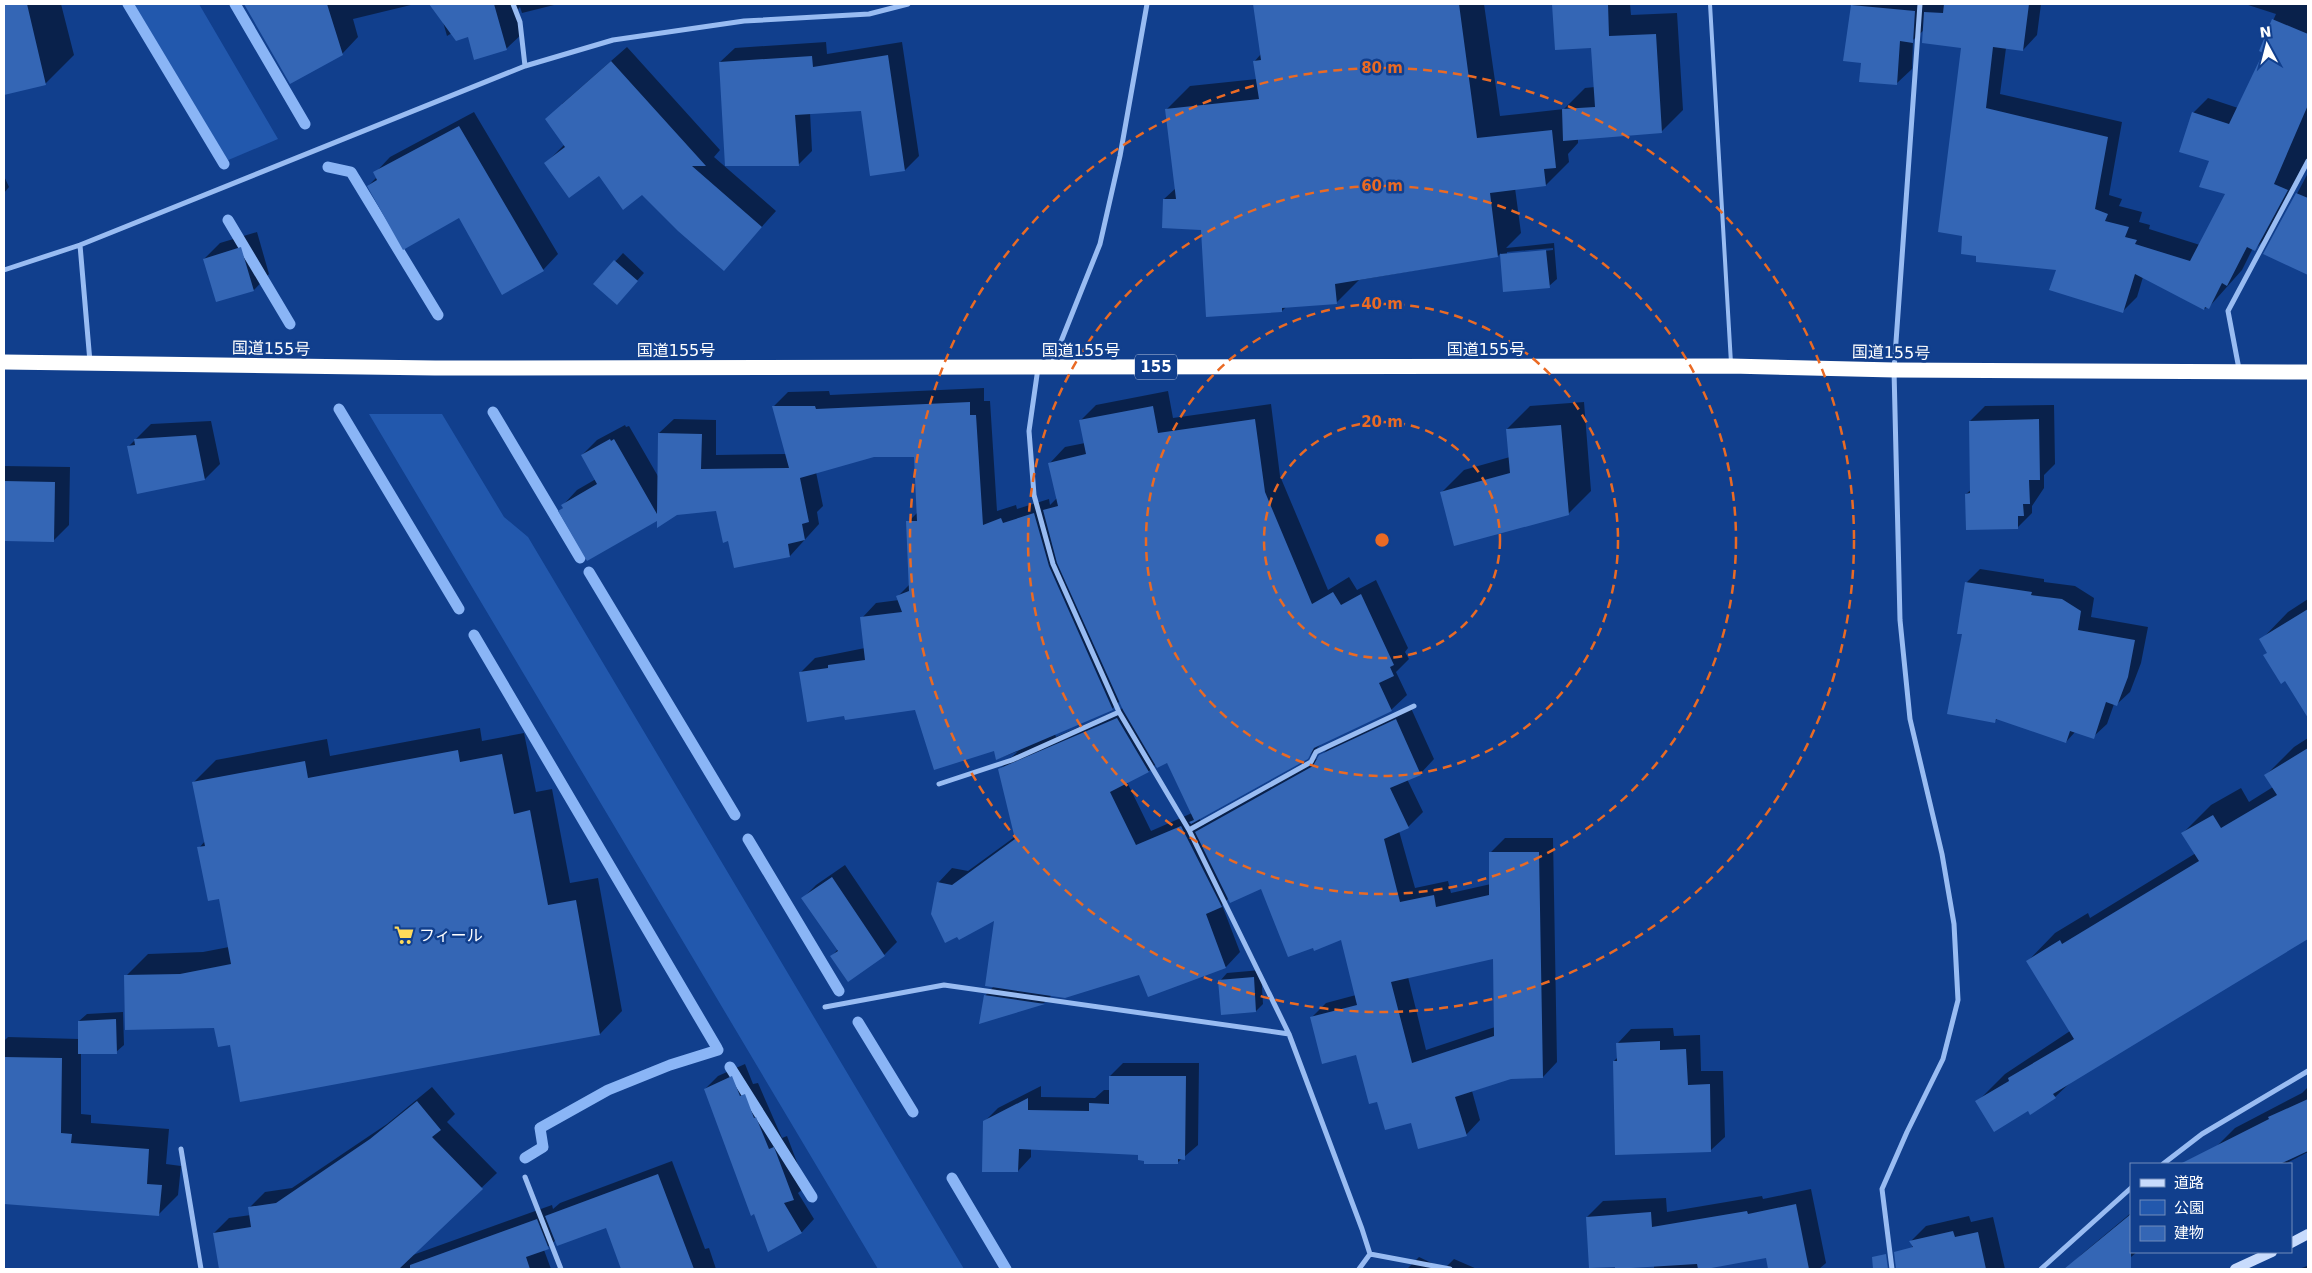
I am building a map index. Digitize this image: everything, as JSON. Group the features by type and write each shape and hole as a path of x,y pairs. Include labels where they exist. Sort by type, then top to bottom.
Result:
{"highway":[{"name":"国道155号","path":"4,362 435,368 1731,366 1894,370 2239,370 2308,372"}],"street":[{"path":"513,4 520,22 525,66"},
{"path":"4,270 80,245 525,66 613,40 744,21 869,14 908,4"},
{"path":"1146,4 1120,156 1100,244 1045,367 1029,431 1034,495 1053,564 1119,712 1188,830 1289,1034 1370,1254"},
{"path":"1892,1269 1882,1189 1907,1132 1943,1059 1958,1000 1954,924 1942,854 1910,719 1900,620 1894,370 1920,4"},
{"path":"2239,370 2228,311 2308,161"},
{"path":"80,245 90,363"},
{"path":"1188,830 1311,762 1316,752 1414,706"},
{"path":"939,784 1012,760 1119,712"},
{"path":"825,1007 944,986 1289,1034"},
{"path":"2163,1163 2202,1134 2308,1071"},
{"path":"181,1149 200,1269"},
{"path":"525,1177 561,1269"},
{"path":"2041,1269 2130,1189"},
{"path":"2292,1242 2308,1234"},
{"path":"2235,1269 2270,1253"},
{"path":"1359,1269 1370,1254"},
{"path":"1370,1254 1450,1269"}],"lane":[{"path":"1710,4 1731,366"}],"green space":[{"path":"130,4 199,4 278,139 226,161"},
{"path":"369,414 442,414 504,517 528,537 964,1269 878,1269"}],"building":[{"path":"4,4 27,4 46,85 4,95"},
{"path":"244,4 327,4 343,55 290,84"},
{"path":"429,4 494,4 507,50 474,60 468,37 456,41"},
{"path":"1253,4 1459,4 1477,138 1552,130 1556,168 1544,169 1546,186 1490,193 1498,257 1335,284 1337,304 1282,308 1282,312 1206,317 1201,230 1162,228 1163,199 1176,199 1165,109 1259,99 1253,61 1261,60"},
{"path":"1552,4 1608,4 1609,36 1656,34 1662,133 1563,141 1562,109 1595,107 1591,48 1555,50"},
{"path":"1944,4 2029,4 2023,51 1993,47 1986,108 2108,137 2095,209 2108,214 2105,221 2129,227 2125,237 2137,240 2135,244 2190,261 2225,194 2199,187 2209,161 2179,152 2192,112 2229,124 2263,53 2259,51 2272,19 2308,34 2308,105 2274,184 2288,190 2255,251 2247,247 2227,286 2222,283 2209,309 2205,307 2204,310 2135,274 2123,313 2049,290 2056,270 1976,262 1976,256 1961,254 1962,236 1938,232 1961,48 1922,43 1924,12 1943,13"},
{"path":"1851,5 1915,11 1913,43 1900,41 1897,85 1859,82 1861,63 1843,61"},
{"path":"888,55 905,171 870,176 861,111 795,115 799,166 725,166 719,62 812,56 813,67"},
{"path":"611,61 706,166 692,166 762,227 724,271 678,231 642,195 623,210 599,176 569,198 544,163 565,147 545,119"},
{"path":"459,126 544,271 502,295 459,218 403,250 367,186 377,180 373,172"},
{"path":"2296,193 2308,198 2308,275 2263,254"},
{"path":"241,247 254,291 216,302 203,259"},
{"path":"1546,250 1550,288 1503,292 1500,254"},
{"path":"614,260 638,281 617,305 593,284"},
{"path":"970,402 970,415 976,415 983,525 1001,518 1003,523 1034,513 1049,566 1113,710 996,760 994,751 934,770 915,710 845,720 844,716 807,722 799,672 828,668 828,665 865,660 860,617 902,612 896,596 909,591 906,521 917,521 914,457 874,457 800,478 809,522 802,524 805,540 788,544 790,557 734,568 728,541 723,543 716,511 677,515 657,528 657,521 587,561 558,511 563,508 561,505 597,484 581,455 610,439 611,441 614,439 657,514 658,433 702,434 701,469 789,468 772,406 815,406 816,409"},
{"path":"1153,406 1158,433 1255,419 1265,492 1312,604 1333,592 1341,605 1361,594 1394,665 1390,667 1394,676 1379,683 1392,711 1314,748 1308,759 1191,824 1189,822 1194,820 1167,763 1157,768 1123,710 1057,563 1043,510 1058,506 1048,463 1086,454 1079,420"},
{"path":"2039,419 2040,480 2029,480 2030,504 2023,504 2024,516 2018,516 2018,529 1966,530 1965,494 1970,493 1969,421"},
{"path":"1561,425 1569,515 1454,546 1440,492 1510,473 1506,429"},
{"path":"196,435 205,480 137,494 127,446 135,445 134,439"},
{"path":"4,481 55,482 54,542 4,541"},
{"path":"1965,582 2032,592 2031,595 2062,599 2081,611 2078,630 2135,640 2128,677 2117,706 2106,702 2094,739 2070,731 2066,743 1996,719 1995,723 1947,714 1962,634 1957,634"},
{"path":"2308,609 2308,718 2285,681 2281,684 2263,655 2267,653 2259,639"},
{"path":"1117,718 1149,772 1110,792 1136,845 1181,826 1222,907 1206,914 1226,968 1148,997 1139,975 1065,998 985,986 994,921 959,940 957,937 945,943 931,914 937,882 952,885 1015,839 998,769"},
{"path":"1396,719 1421,775 1390,788 1409,828 1384,839 1400,902 1434,895 1436,907 1489,895 1489,852 1539,852 1543,1078 1511,1079 1455,1097 1467,1136 1418,1149 1411,1123 1385,1130 1377,1102 1369,1104 1356,1055 1322,1064 1310,1017 1357,1005 1341,940 1314,951 1313,948 1288,957 1261,889 1230,903 1195,832 1313,766 1319,755","holes":["1493,959 1494,1036 1412,1063 1391,982"]},
{"path":"2308,748 2308,939 2053,1094 2056,1098 2030,1115 2028,1111 1994,1132 1975,1101 2009,1081 2008,1078 2074,1039 2026,961 2060,940 2062,944 2199,861 2181,833 2213,815 2221,828 2277,795 2264,775"},
{"name":"フィール","path":"458,750 460,762 502,754 514,814 530,810 548,905 576,900 600,1035 240,1102 230,1045 218,1047 214,1028 125,1030 124,975 180,974 231,964 219,899 208,901 197,847 205,846 192,782 305,761 308,778"},
{"path":"832,877 885,956 848,982 830,956 838,951 801,898"},
{"path":"1254,977 1256,1012 1221,1015 1218,980"},
{"path":"984,995 1045,1004 979,1024"},
{"path":"116,1019 117,1054 78,1054 78,1021"},
{"path":"1660,1041 1660,1050 1686,1049 1688,1085 1710,1084 1711,1152 1615,1155 1613,1061 1617,1061 1616,1043"},
{"path":"4,1057 62,1058 61,1133 72,1134 71,1143 149,1149 147,1184 162,1185 159,1216 4,1204"},
{"path":"732,1076 740,1096 745,1094 769,1149 774,1147 794,1200 784,1203 802,1233 768,1252 754,1214 751,1216 704,1089"},
{"path":"1109,1076 1186,1076 1185,1160 1178,1159 1178,1164 1144,1164 1144,1161 1138,1160 1138,1155 1019,1149 1018,1172 982,1172 983,1121 1028,1098 1028,1110 1089,1111 1089,1103 1109,1104"},
{"path":"2308,1099 2308,1151 2282,1163 2182,1163 2269,1119 2268,1117"},
{"path":"417,1101 441,1130 432,1137 483,1189 399,1269 219,1269 213,1233 251,1227 248,1207 276,1203 370,1139"},
{"path":"658,1174 694,1269 621,1269 606,1228 557,1246 545,1216"},
{"path":"1796,1204 1809,1269 1768,1269 1766,1258 1706,1269 1698,1269 1697,1264 1615,1269 1615,1267 1589,1268 1586,1217 1651,1212 1652,1227 1747,1211 1748,1214"},
{"path":"2130,1215 2131,1269 2064,1269"},
{"path":"537,1219 549,1249 526,1257 530,1269 410,1269 410,1265"},
{"path":"1953,1231 1955,1237 1978,1232 1986,1269 1896,1269 1894,1252 1913,1247 1909,1241"},
{"path":"1886,1254 1888,1269 1873,1269 1872,1257"}],"waterway":[{"path":"128,4 224,164"},
{"path":"235,4 305,124"},
{"path":"328,167 351,172 438,315"},
{"path":"228,220 290,324"},
{"path":"339,409 459,609"},
{"path":"493,412 580,558"},
{"path":"589,572 735,815"},
{"path":"474,635 717,1048"},
{"path":"748,839 839,991"},
{"path":"858,1022 913,1112"},
{"path":"525,1158 543,1147 540,1128 608,1090 670,1065 718,1050"},
{"path":"730,1067 812,1197"},
{"path":"952,1178 1006,1269"}],"place":[{"name":"フィール","path":"404,935"}]}
